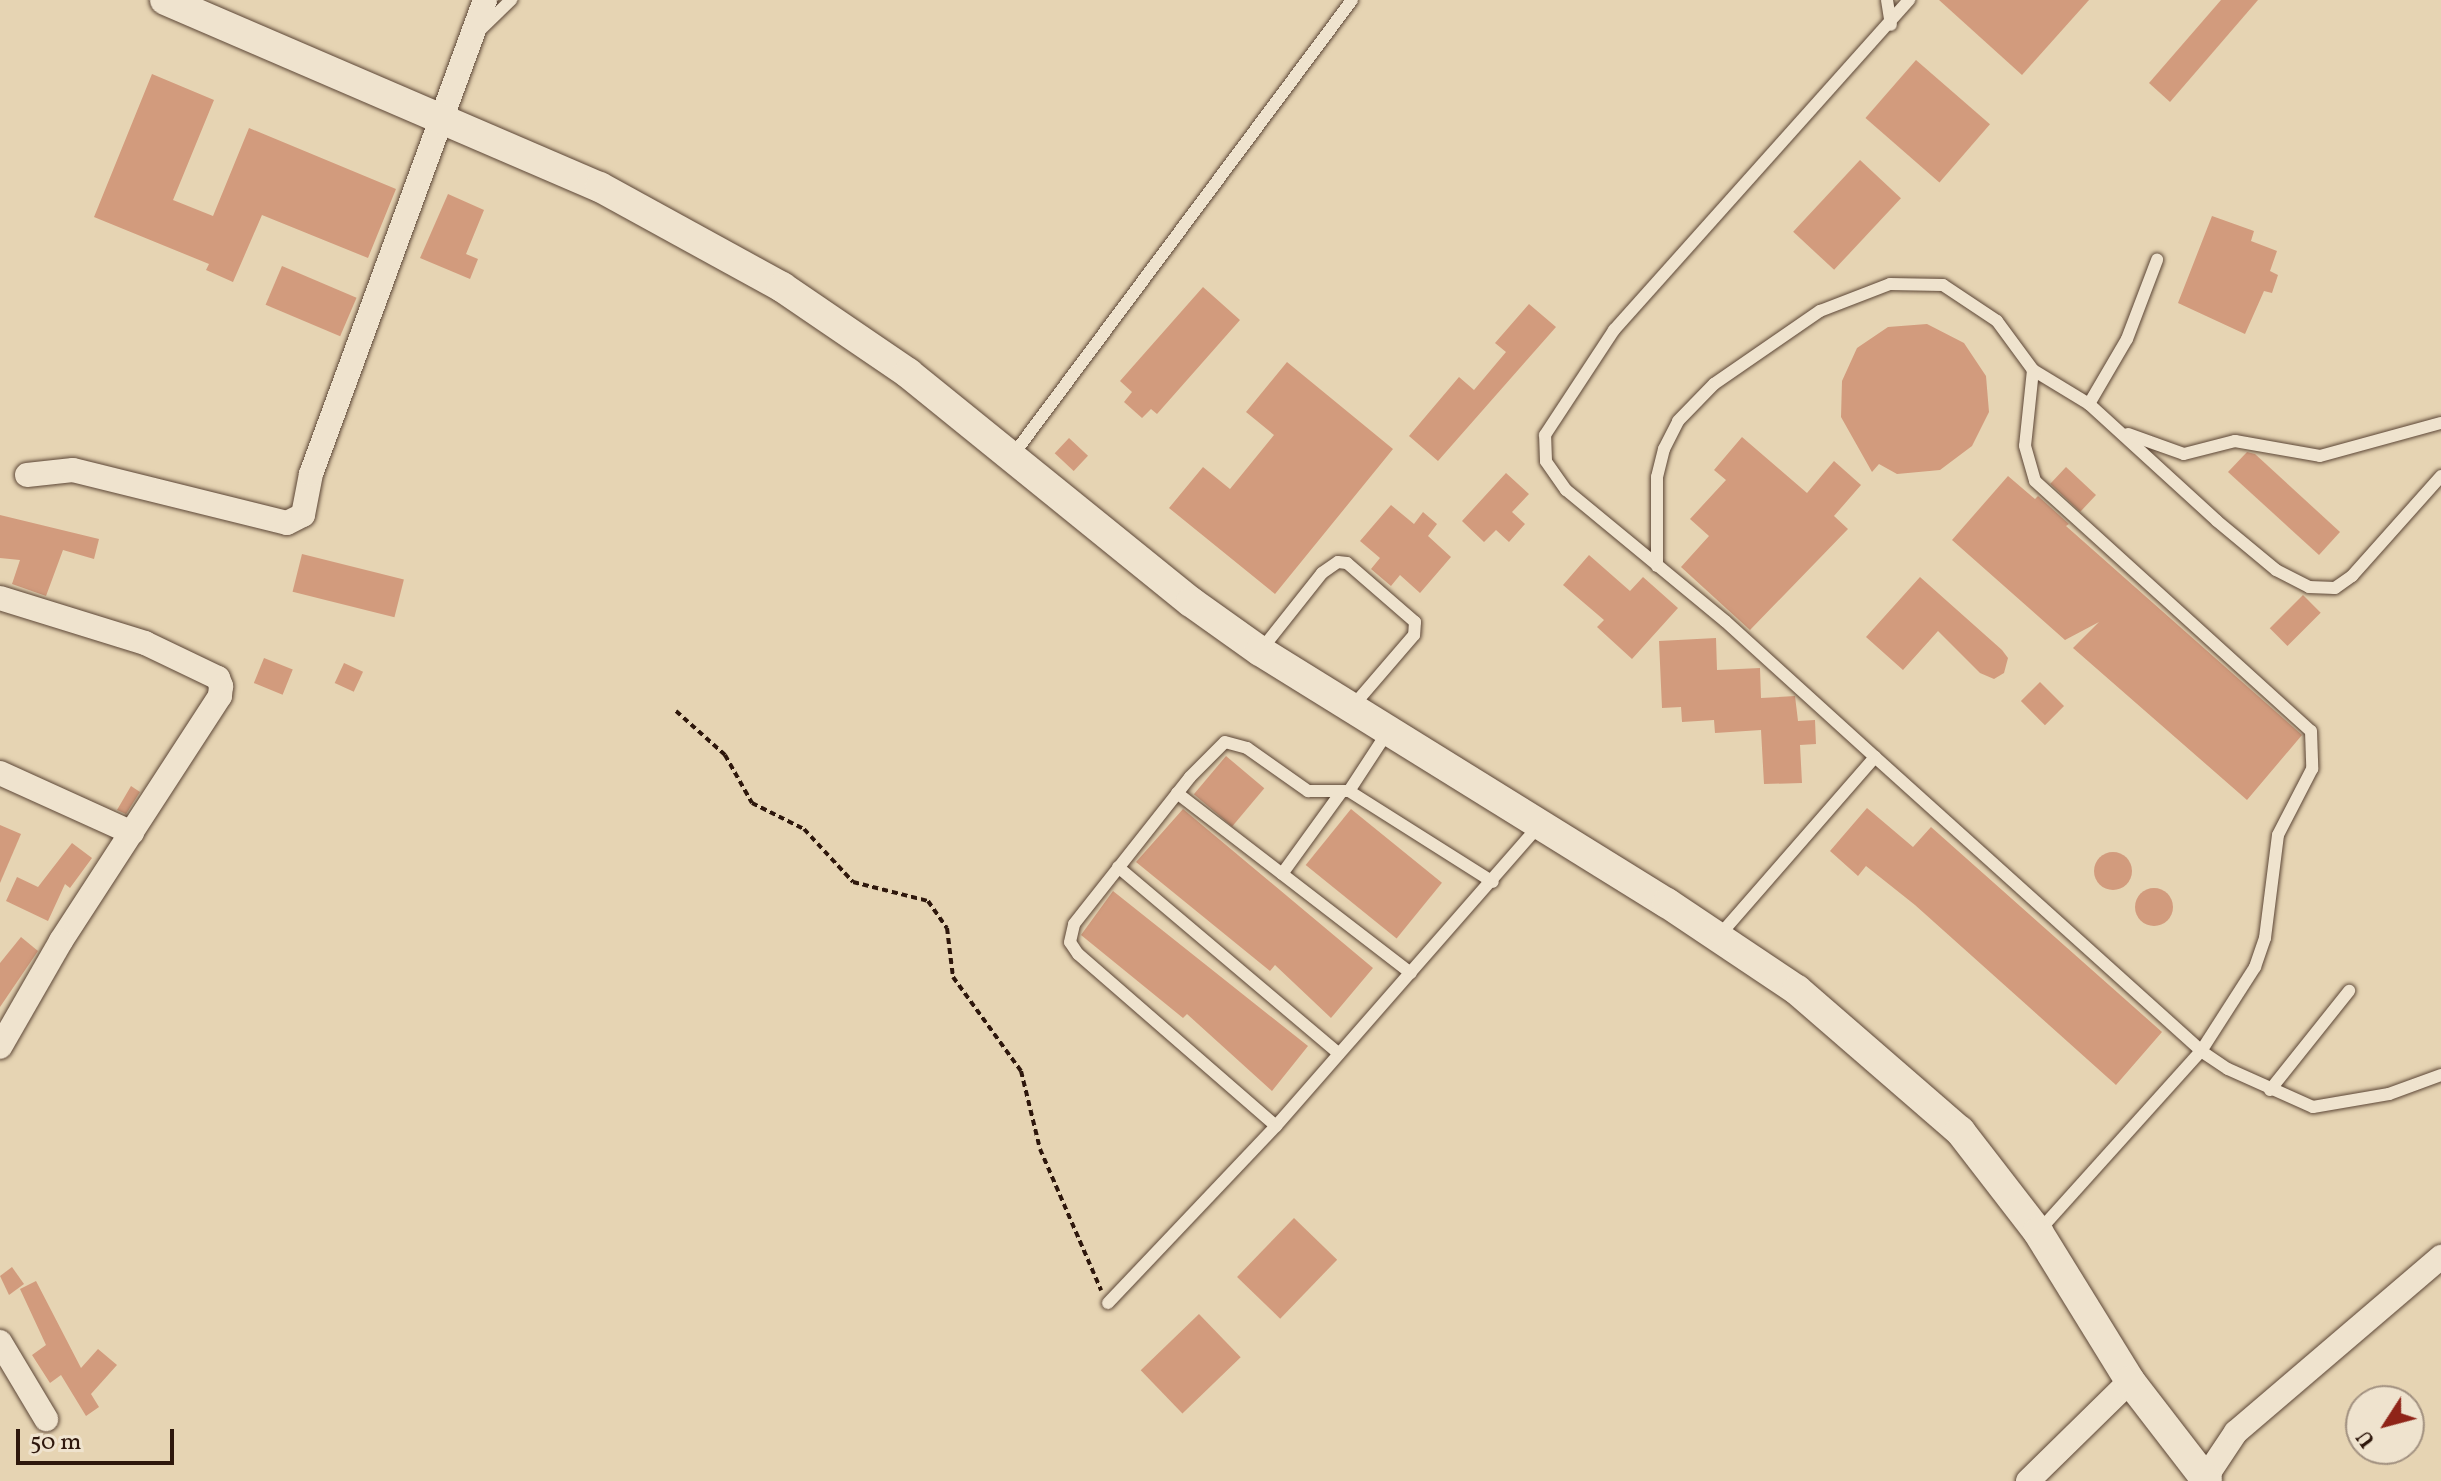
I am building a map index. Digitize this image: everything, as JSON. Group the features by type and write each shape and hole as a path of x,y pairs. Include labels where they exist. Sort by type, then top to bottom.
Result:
{"street":[{"path":"165,0 600,187 727,255 908,373 1191,602 1260,651 1387,733 1540,824 1797,990 1918,1091 1960,1131 2038,1232 2130,1381 2208,1481"},
{"path":"27,475 73,470 287,523 297,521 303,515 311,474 439,118 485,0"},
{"path":"0,598 108,630 218,678 220,696 61,941 0,1047"},
{"path":"0,773 132,833"},
{"path":"2208,1481 2210,1471 2236,1432 2441,1257"},
{"path":"0,1342 46,1419"},
{"path":"2028,1481 2130,1381"}],"lane":[{"path":"472,39 511,0"},
{"path":"1013,455 1352,0"},
{"path":"1887,0 1891,25"},
{"path":"1909,0 1891,25 1614,330 1545,435 1546,461 1554,477 1875,757 2201,1051 2270,1090 2325,1107 2389,1094 2441,1075"},
{"path":"2089,404 2127,339 2157,260"},
{"path":"1657,566 1657,477 1678,421 1714,384 1820,311 1890,284 1943,285 1997,321 2033,370 2089,404 2229,531 2276,570 2309,587 2335,588 2352,576 2441,476"},
{"path":"2033,370 2025,446 2035,481 2311,731 2312,769 2278,835 2259,956 2229,1012 2201,1051 2038,1232"},
{"path":"2122,431 2184,454 2235,441 2320,456 2441,423"},
{"path":"1260,651 1322,573 1338,562 1347,563 1415,622 1414,635 1350,709"},
{"path":"1282,874 1387,733"},
{"path":"1276,1126 1070,942 1074,924 1177,793 1225,742 1247,748 1308,791 1346,791 1493,882"},
{"path":"1718,937 1875,757"},
{"path":"1177,793 1411,973"},
{"path":"1108,1303 1276,1126 1493,882 1540,824"},
{"path":"1118,867 1339,1054"},
{"path":"2270,1090 2349,991"}],"path":[{"path":"676,711 725,755 752,803 804,829 853,882 928,901 947,928 953,977 1021,1071 1040,1149 1076,1241 1108,1303"}],"building":[{"path":"1939,0 2089,0 2022,75"},
{"path":"2221,0 2258,0 2170,102 2149,83"},
{"path":"1916,60 1990,124 1939,182 1865,118"},
{"path":"152,74 214,100 173,200 213,216 249,128 396,189 368,258 262,215 233,282 206,270 209,264 94,217"},
{"path":"1860,160 1901,198 1834,270 1793,232"},
{"path":"448,194 484,210 466,254 478,259 470,279 420,258"},
{"path":"2212,216 2254,231 2251,241 2277,251 2270,271 2278,275 2272,293 2264,291 2245,334 2178,303"},
{"path":"282,266 357,298 340,336 266,305"},
{"path":"1203,287 1240,320 1157,414 1151,409 1142,418 1124,402 1132,392 1120,381"},
{"path":"1529,304 1556,327 1438,461 1409,436 1459,377 1474,390 1506,352 1495,343"},
{"path":"1927,324 1964,343 1986,376 1989,412 1972,446 1940,470 1897,474 1879,464 1872,472 1841,417 1842,381 1857,348 1888,327"},
{"path":"1287,362 1393,449 1275,594 1169,508 1203,467 1230,489 1274,435 1246,412"},
{"path":"1742,437 1807,493 1834,461 1861,485 1834,516 1848,529 1750,630 1681,567 1709,536 1690,519 1726,480 1714,470"},
{"path":"1069,438 1088,456 1074,471 1055,453"},
{"path":"2247,452 2255,454 2340,532 2319,555 2228,472"},
{"path":"2066,467 2096,495 2080,512 2050,484"},
{"path":"1506,473 1529,494 1512,512 1525,524 1509,542 1496,530 1484,542 1462,521"},
{"path":"2008,476 2035,499 2038,496 2069,524 2066,526 2302,735 2247,800 2073,648 2099,622 2065,640 1952,540"},
{"path":"1391,505 1414,524 1423,512 1437,524 1428,536 1451,557 1420,593 1400,575 1391,586 1371,569 1380,558 1360,541"},
{"path":"0,515 99,539 94,559 63,550 46,596 12,584 20,560 0,558"},
{"path":"302,554 404,579 394,617 293,592"},
{"path":"1589,555 1630,591 1643,577 1678,608 1632,659 1597,627 1604,620 1563,585"},
{"path":"1920,577 2002,650 2008,658 2004,673 1994,679 1980,673 1938,631 1903,670 1866,637"},
{"path":"2303,595 2321,613 2287,646 2270,628"},
{"path":"1716,638 1717,670 1760,668 1761,698 1795,696 1798,721 1815,720 1816,744 1800,745 1802,783 1764,784 1761,730 1715,733 1714,720 1682,722 1681,707 1662,708 1659,641"},
{"path":"264,658 293,670 283,695 254,683"},
{"path":"344,663 363,672 354,692 335,683"},
{"path":"2040,682 2064,706 2045,725 2021,701"},
{"path":"1226,756 1264,788 1232,826 1194,794"},
{"path":"131,786 140,792 126,814 117,810"},
{"path":"1867,808 1913,847 1931,827 2162,1032 2116,1085 1915,905 1866,866 1858,876 1830,851"},
{"path":"1183,809 1373,968 1331,1018 1275,965 1270,971 1136,862"},
{"path":"1351,809 1442,883 1397,939 1306,865"},
{"path":"0,825 21,834 0,883"},
{"path":"72,843 92,858 70,888 65,884 48,921 6,901 17,877 38,887"},
{"path":"2113,852 2127,857 2132,871 2127,885 2113,890 2099,885 2094,871 2099,857"},
{"path":"2154,888 2167,894 2173,907 2167,920 2154,926 2141,920 2135,907 2141,894"},
{"path":"1113,891 1308,1046 1272,1091 1187,1014 1183,1018 1081,935"},
{"path":"21,937 38,951 0,1007 0,963"},
{"path":"1294,1218 1337,1260 1280,1319 1237,1277"},
{"path":"12,1267 24,1284 9,1295 0,1276"},
{"path":"36,1281 81,1368 98,1349 117,1365 91,1394 99,1407 86,1416 61,1375 50,1383 32,1355 46,1345 20,1289"},
{"path":"1199,1314 1241,1357 1182,1413 1141,1370"}]}
